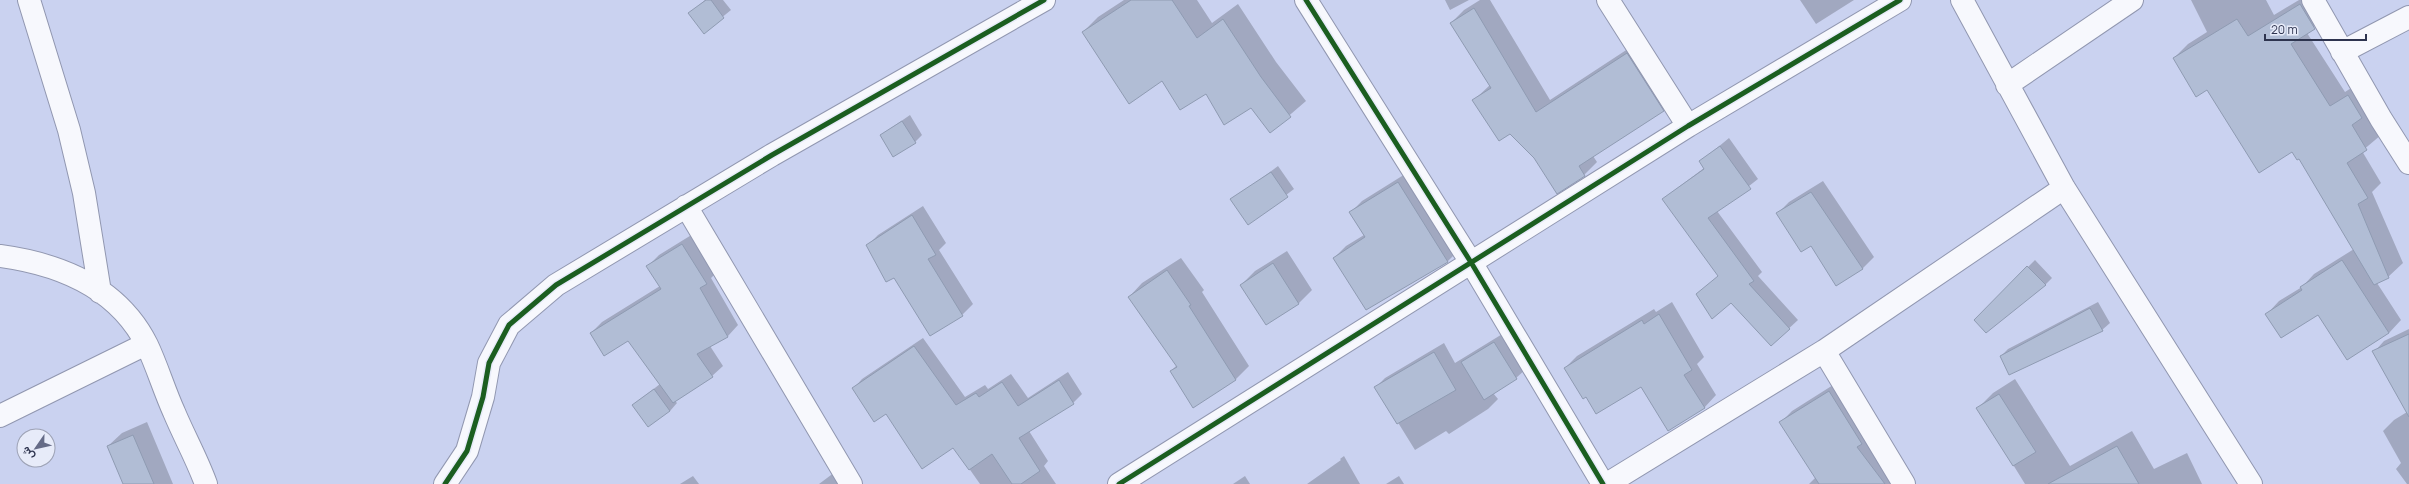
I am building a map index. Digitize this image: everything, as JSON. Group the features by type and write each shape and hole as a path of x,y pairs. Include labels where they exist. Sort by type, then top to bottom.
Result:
{"street":[{"path":"29,0 69,130 84,193 100,292"},
{"path":"444,484 467,451 483,397 489,363 510,325 556,285 686,206 1044,0"},
{"path":"1306,0 1472,264 1603,484"},
{"path":"1608,0 1688,126"},
{"path":"1119,484 1472,264 1688,126 1900,0"},
{"path":"1962,0 2006,86 2064,188 2251,484"},
{"path":"2006,86 2132,0"},
{"path":"2313,0 2342,52 2409,163"},
{"path":"2342,52 2409,17"},
{"path":"1607,484 1824,351 2064,188"},
{"path":"686,206 851,484"},
{"path":"0,256 53,267 75,275 100,292 128,316 146,344 206,484"},
{"path":"0,416 146,344"},
{"path":"1824,351 1904,484"}],"building":[{"path":"706,0 711,0 724,18 704,34 688,13"},
{"path":"1131,0 1172,0 1197,38 1223,19 1261,77 1291,117 1270,133 1251,108 1224,125 1206,94 1180,110 1162,81 1129,104 1082,32"},
{"path":"2300,4 2315,29 2291,44 2330,106 2348,95 2362,118 2352,125 2367,150 2347,163 2368,198 2358,204 2389,278 2374,285 2299,159 2297,160 2292,152 2259,173 2207,90 2196,97 2173,58 2237,19 2248,36"},
{"path":"1474,8 1536,112 1627,53 1664,111 1579,166 1585,176 1557,194 1534,158 1510,134 1499,141 1472,100 1491,88 1450,23"},
{"path":"902,121 916,143 893,157 880,135"},
{"path":"1720,146 1751,189 1708,218 1754,281 1749,284 1790,329 1771,346 1731,303 1712,319 1696,294 1718,276 1662,199 1704,169 1699,161"},
{"path":"1271,172 1288,197 1248,225 1230,199"},
{"path":"1398,182 1448,262 1366,310 1333,258 1365,237 1349,212"},
{"path":"1811,192 1863,269 1836,286 1811,246 1801,252 1776,213"},
{"path":"912,215 936,255 928,259 963,316 930,336 894,278 886,282 866,245"},
{"path":"682,244 707,284 700,288 728,337 697,354 713,377 673,403 628,341 604,356 590,333 661,289 646,266"},
{"path":"2342,260 2389,333 2347,360 2318,315 2281,338 2265,314 2302,290 2300,287"},
{"path":"1273,263 1299,304 1266,325 1240,285"},
{"path":"2027,266 2046,285 1986,333 1974,320"},
{"path":"1167,270 1191,305 1189,306 1236,380 1193,408 1170,371 1177,367 1128,297"},
{"path":"2090,308 2103,331 2009,375 2000,356"},
{"path":"1659,314 1692,370 1684,375 1705,408 1668,431 1641,387 1596,414 1586,397 1583,399 1564,368 1642,320 1644,324"},
{"path":"2409,334 2409,417 2372,351"},
{"path":"1494,342 1517,379 1484,400 1461,362"},
{"path":"914,346 956,405 976,393 979,397 1002,382 1018,406 1059,380 1074,404 1019,438 1040,471 1021,484 1012,484 992,454 969,470 953,448 922,469 886,414 874,422 852,388"},
{"path":"1434,352 1456,390 1397,424 1374,387"},
{"path":"654,389 670,411 648,427 632,405"},
{"path":"1829,391 1862,444 1857,447 1885,484 1819,484 1779,422"},
{"path":"1999,394 2036,452 2013,466 1976,408"},
{"path":"133,435 154,484 123,484 107,446"},
{"path":"2117,446 2139,484 2048,484"}],"cycle path":[{"path":"445,484 467,451 483,397 489,363 509,325 556,285 772,155 1044,0"},
{"path":"1306,0 1472,264 1603,484"},
{"path":"1119,484 1688,126 1900,0"}]}
